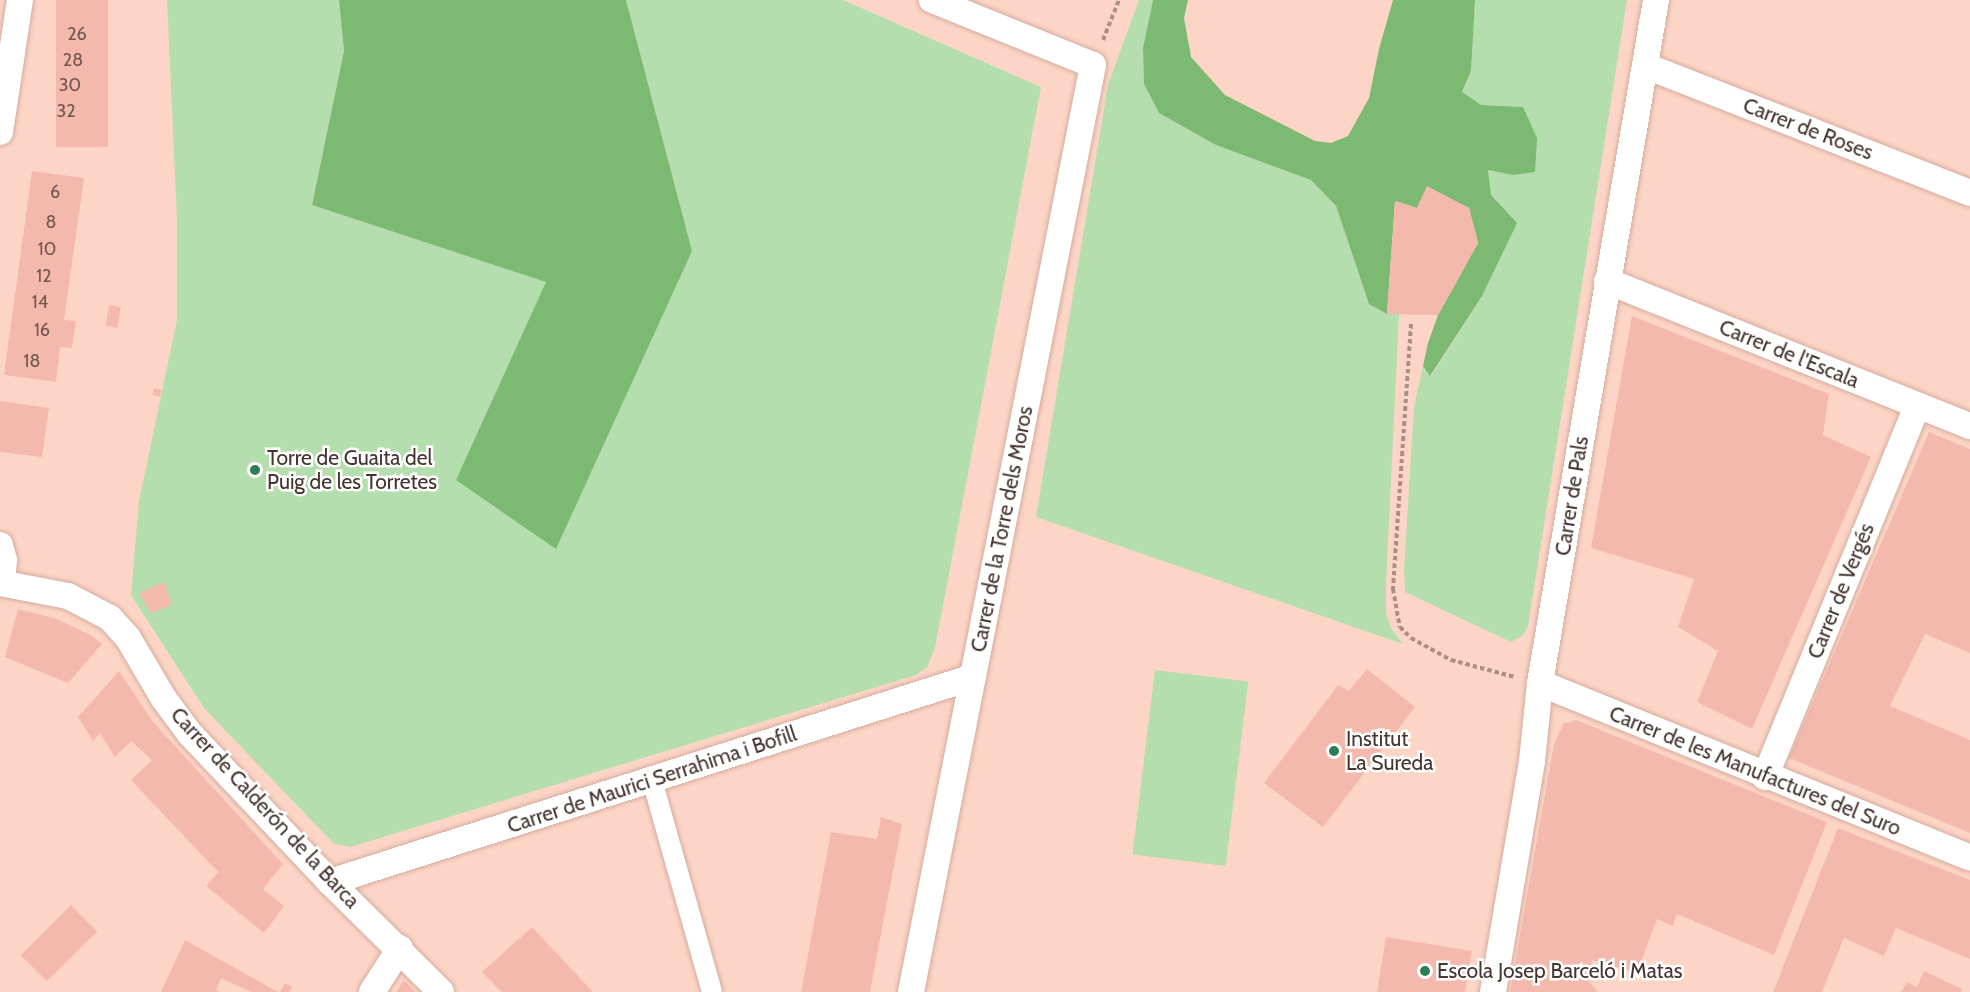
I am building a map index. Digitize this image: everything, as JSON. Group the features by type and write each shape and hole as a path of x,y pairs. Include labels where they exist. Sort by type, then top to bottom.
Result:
{"street":[{"path":"0,132 20,0"},
{"path":"932,0 1093,65"},
{"name":"Carrer de Pals","path":"1492,992 1532,761 1540,683 1656,0"},
{"name":"Carrer de la Torre dels Moros","path":"911,992 1093,65"},
{"name":"Carrer de Roses","path":"1646,66 1970,193"},
{"name":"Carrer de l'Escala","path":"1608,281 1970,426"},
{"name":"Carrer de Vergés","path":"1765,777 1917,406"},
{"path":"0,545 4,560 1,583"},
{"name":"Carrer de Calderón de la Barca","path":"1,583 68,596 110,618 128,638 164,699 190,734 330,882 400,948 441,992"},
{"name":"Carrer de Maurici Serrahima i Bofill","path":"330,882 973,677"},
{"name":"Carrer de les Manufactures del Suro","path":"1540,683 1765,777 1970,858"},
{"path":"652,780 712,992"},
{"path":"372,992 400,948"}],"path":[{"path":"1093,65 1119,0"},
{"path":"1411,324 1393,589 1400,627 1411,638 1451,660 1540,683"}],"green space":[{"path":"167,0 339,0 344,51 312,205 547,282 495,395 692,251 626,0 843,0 1041,87 935,648 927,667 916,675 350,847 333,843 204,708 131,595 139,501 177,320 177,219"},
{"path":"339,0 626,0 692,251 556,549 456,480 546,282 312,205 344,51"},
{"path":"1139,0 1153,0 1143,48 1144,84 1159,113 1216,145 1311,180 1336,206 1369,304 1387,314 1399,314 1386,613 1391,628 1403,644 1036,517 1108,85"},
{"path":"1153,0 1188,0 1184,18 1191,57 1225,95 1315,141 1331,143 1348,136 1369,98 1379,49 1393,0 1475,0 1471,71 1462,92 1481,105 1523,107 1537,138 1535,172 1513,175 1488,170 1491,195 1517,223 1482,296 1430,376 1423,366 1438,315 1478,243 1469,208 1427,187 1417,208 1395,201 1387,314 1369,304 1336,206 1311,180 1216,145 1159,113 1144,84 1143,48"},
{"path":"1475,0 1627,0 1528,626 1522,636 1511,642 1405,592 1404,569 1414,407 1423,366 1431,376 1482,296 1494,270 1488,170 1513,175 1535,171 1523,107 1481,105 1462,93 1471,71"},
{"path":"1155,670 1248,681 1226,866 1132,855"}],"building":[{"path":"56,0 108,0 108,147 56,147"},
{"path":"32,171 84,178 64,320 76,321 72,348 60,347 56,382 4,375"},
{"path":"1427,186 1469,208 1478,243 1438,315 1387,314 1395,201 1417,208"},
{"path":"109,305 121,307 118,328 106,326"},
{"path":"1632,316 1829,394 1823,435 1871,457 1752,729 1697,702 1718,651 1678,627 1694,579 1591,548"},
{"path":"154,388 162,390 160,397 152,395"},
{"path":"0,401 49,408 42,457 0,452"},
{"path":"1929,432 1970,449 1970,653 1925,634 1890,706 1970,740 1970,833 1789,758"},
{"path":"164,582 172,605 151,613 139,593"},
{"path":"18,609 57,619 92,636 102,644 68,683 5,657"},
{"name":"Institut La Sureda","path":"1367,669 1415,707 1323,827 1264,783 1338,685 1349,691"},
{"path":"119,671 153,722 283,864 263,889 284,906 264,933 206,886 218,872 131,780 152,760 131,741 115,757 100,733 93,741 78,717"},
{"path":"1576,720 1827,822 1774,955 1677,914 1673,926 1657,919 1637,973 1592,960 1589,982 1598,992 1510,992 1554,744 1563,724"},
{"path":"881,817 902,824 870,992 801,992 831,832 877,839"},
{"path":"1838,828 1970,880 1970,959 1896,928 1884,956 1844,938 1822,992 1773,992"},
{"path":"71,905 97,931 47,981 21,955"},
{"path":"532,927 593,992 502,992 482,972"},
{"name":"Escola Josep Barceló i Matas","path":"1386,937 1472,951 1465,992 1377,992"},
{"path":"185,940 278,992 251,992 221,978 216,990 220,992 161,992"},
{"path":"1924,971 1962,989 1961,992 1901,992 1907,982 1917,987"},
{"path":"404,980 415,992 396,992"},
{"path":"285,983 292,987 290,992 280,992"}],"place":[{"name":"Torre de Guaita del Puig de les Torretes","path":"255,470"},
{"name":"Institut La Sureda","path":"1334,751"},
{"name":"Escola Josep Barceló i Matas","path":"1425,971"}]}
